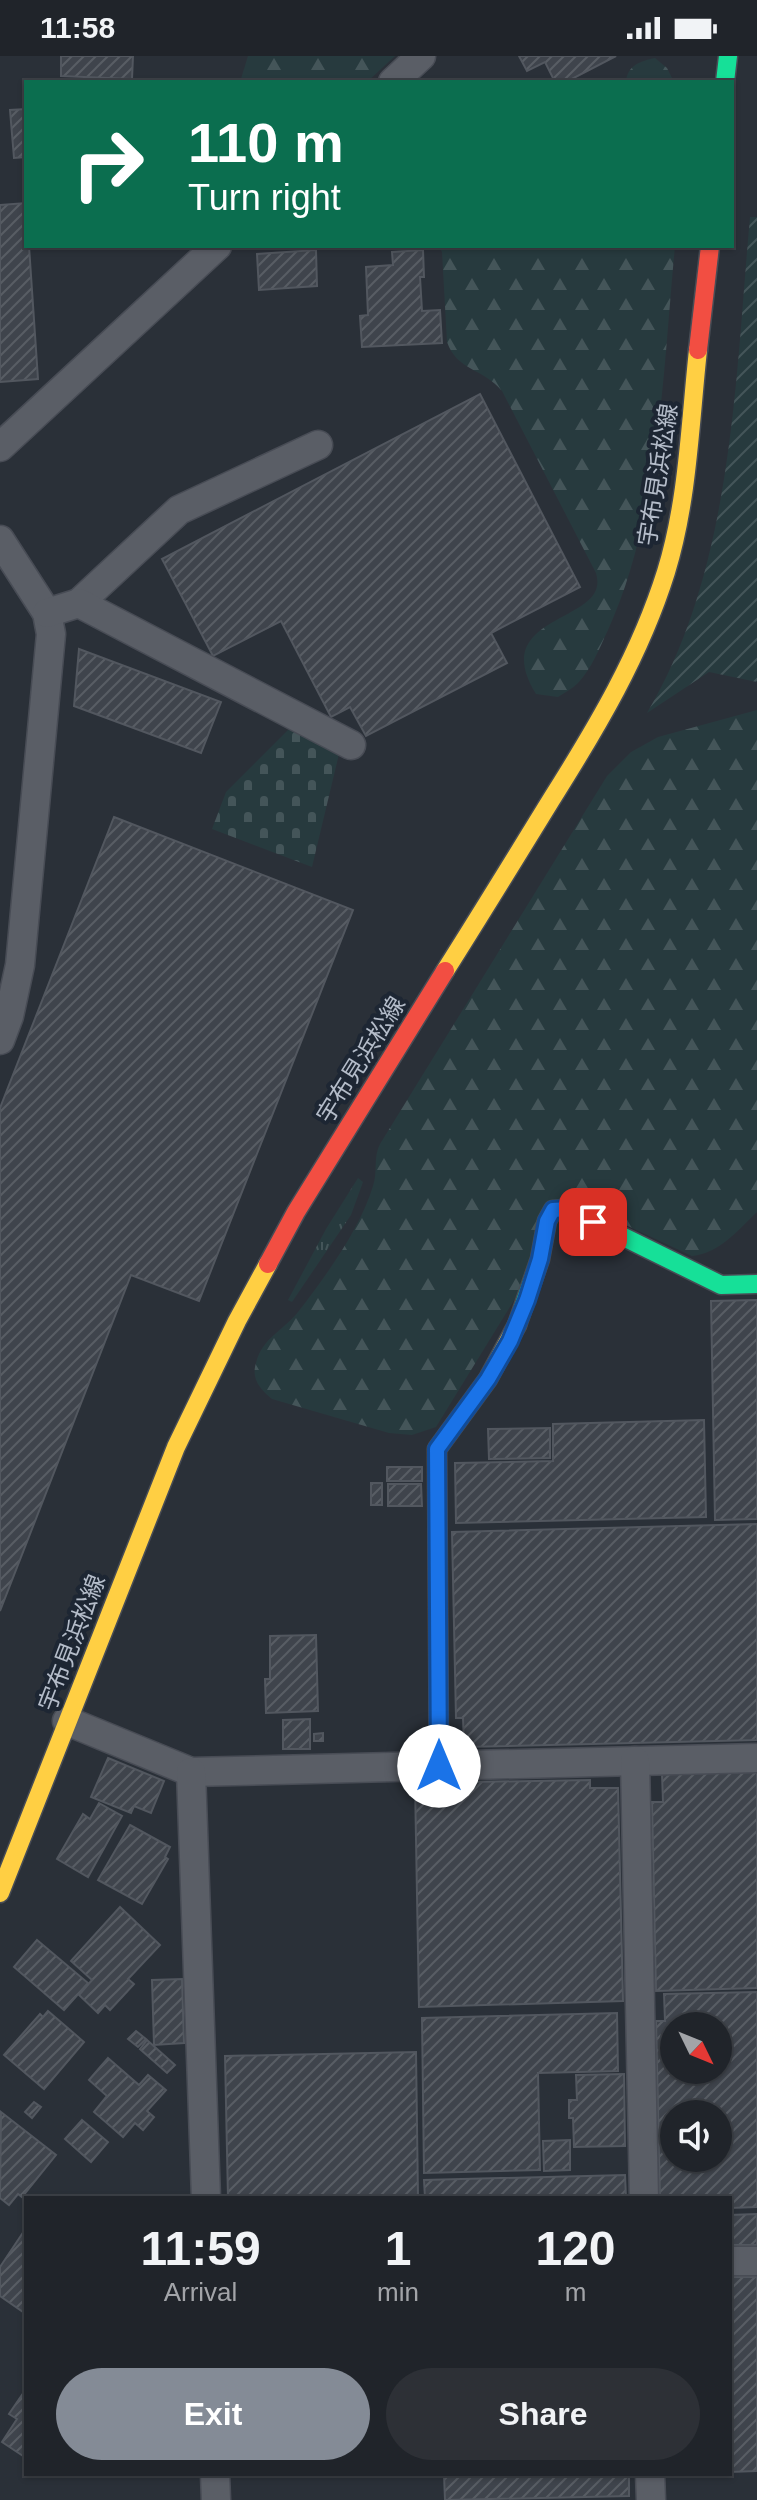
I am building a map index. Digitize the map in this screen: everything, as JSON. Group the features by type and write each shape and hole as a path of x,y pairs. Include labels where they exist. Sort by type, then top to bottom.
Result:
{"main road":[{"path":"725,80 728,56"},
{"name":"宇布見浜松線","path":"0,1893 176,1447 237,1321 296,1212 596,728 648,625 667,570 680,514 710,248"},
{"path":"439,1766 437,1449 488,1379 510,1341 527,1300 540,1259 547,1221 553,1210 567,1209 721,1285 757,1284"}],"street":[{"path":"395,80 421,56"},
{"path":"0,447 215,248"},
{"path":"47,613 79,603 179,510 318,445"},
{"path":"0,540 47,613 51,634 20,965 9,1016 0,1040"},
{"path":"79,603 351,745"},
{"path":"67,1721 191,1772 757,1758"},
{"path":"635,1761 644,2196"},
{"path":"191,1772 206,2196"},
{"path":"732,2261 757,2261"},
{"path":"215,2476 216,2500"},
{"path":"650,2476 651,2500"}],"green space":[{"path":"248,56 395,56 369,80 241,80"},
{"path":"655,58 667,68 673,80 626,80 632,68"},
{"path":"750,217 757,217 757,682 709,672 647,713 676,657 697,597 713,536 733,408"},
{"path":"440,248 675,248 656,442 639,539 625,586 595,658 578,683 558,697 536,694 525,670 525,651 534,637 547,626 591,598 597,586 596,573 502,391 495,383 457,359 451,351 447,342"},
{"path":"757,710 757,1212 720,1246 692,1256 570,1199 516,1297 436,1427 412,1435 389,1433 272,1399 256,1379 259,1354 298,1312 341,1252 367,1202 380,1144 607,776 631,752 658,737"},
{"path":"290,728 339,754 312,867 212,829 226,792"},
{"path":"358,1178 363,1182 351,1215 292,1302 288,1300 326,1229"}],"building":[{"path":"61,56 133,56 132,79 61,76"},
{"path":"519,56 616,56 570,80 554,80 545,62 527,71"},
{"path":"24,109 24,157 14,158 10,110"},
{"path":"24,203 24,248 29,248 38,379 0,382 0,205"},
{"path":"316,250 317,286 259,290 257,254"},
{"path":"423,250 424,277 420,277 422,311 440,310 442,343 362,347 360,316 368,315 366,267 393,265 392,252"},
{"path":"480,394 580,587 491,633 507,663 366,736 350,707 331,717 281,621 213,656 162,559"},
{"path":"79,649 221,702 201,753 74,706"},
{"path":"114,817 353,910 199,1301 131,1275 0,1611 0,1108"},
{"path":"757,1300 757,1519 715,1520 711,1301"},
{"path":"704,1420 706,1517 456,1523 455,1463 553,1461 553,1424"},
{"path":"550,1428 550,1458 489,1459 488,1429"},
{"path":"387,1467 422,1467 422,1481 387,1481"},
{"path":"371,1483 382,1483 382,1505 371,1505"},
{"path":"388,1484 421,1484 422,1506 388,1506"},
{"path":"757,1524 757,1740 464,1747 463,1718 456,1718 452,1532"},
{"path":"316,1635 318,1711 266,1713 265,1679 270,1679 270,1636"},
{"path":"310,1719 310,1749 283,1749 283,1720"},
{"path":"323,1733 323,1741 314,1741 314,1734"},
{"path":"108,1758 164,1781 151,1813 134,1806 131,1813 91,1797"},
{"path":"757,1771 757,1988 656,1991 652,1802 663,1802 662,1774"},
{"path":"590,1780 590,1788 618,1788 623,2001 419,2007 415,1783"},
{"path":"99,1803 122,1816 88,1877 57,1859 83,1814 90,1819"},
{"path":"130,1825 170,1847 165,1857 168,1859 142,1904 98,1880"},
{"path":"120,1907 160,1945 128,1979 134,1984 110,2010 105,2005 98,2013 79,1995 92,1980 71,1961"},
{"path":"37,1940 88,1983 64,2010 14,1967"},
{"path":"182,1979 184,2043 154,2045 152,1980"},
{"path":"757,1992 757,2207 732,2208 732,2196 660,2196 656,2021 660,2021 660,2084 732,2084 732,2012 665,2012 664,1994"},
{"path":"48,2011 84,2042 44,2089 4,2055 40,2014 43,2017"},
{"path":"617,2013 618,2071 538,2073 540,2170 424,2173 422,2018"},
{"path":"136,2031 146,2039 138,2047 128,2039"},
{"path":"147,2040 175,2065 167,2073 140,2049"},
{"path":"416,2052 418,2196 228,2196 225,2056"},
{"path":"108,2058 139,2085 148,2075 166,2090 147,2111 154,2117 143,2130 135,2123 123,2137 94,2112 107,2096 89,2080"},
{"path":"624,2074 625,2146 574,2147 569,2100 577,2100 576,2075"},
{"path":"34,2102 41,2107 32,2118 25,2112"},
{"path":"1,2112 56,2155 22,2197 18,2194 9,2205 0,2198"},
{"path":"82,2120 108,2142 91,2162 65,2139"},
{"path":"570,2140 570,2170 544,2171 543,2141"},
{"path":"625,2175 626,2196 425,2196 424,2180"},
{"path":"757,2214 757,2245 732,2245 732,2215"},
{"path":"24,2231 24,2313 0,2296 0,2267"},
{"path":"732,2277 757,2277 757,2471 732,2472"},
{"path":"24,2392 24,2457 2,2442 17,2419 9,2414"},
{"path":"444,2476 629,2476 629,2496 445,2500"}],"traffic: fast":[{"path":"725,80 728,56"},
{"path":"517,1325 540,1259 547,1221 553,1210 567,1209 721,1285 757,1284"}],"traffic: slow":[{"path":"445,971 585,745 644,632 666,572 679,518 698,350"},
{"path":"0,1893 176,1447 268,1264"},
{"path":"439,1766 437,1449 488,1379 517,1325"}],"traffic: jam":[{"path":"698,350 710,248"},
{"path":"268,1264 296,1212 445,971"}],"route":[{"path":"439,1766 437,1449 464,1415 510,1341 527,1300 540,1259 547,1221 553,1210 567,1209 593,1222"}]}
